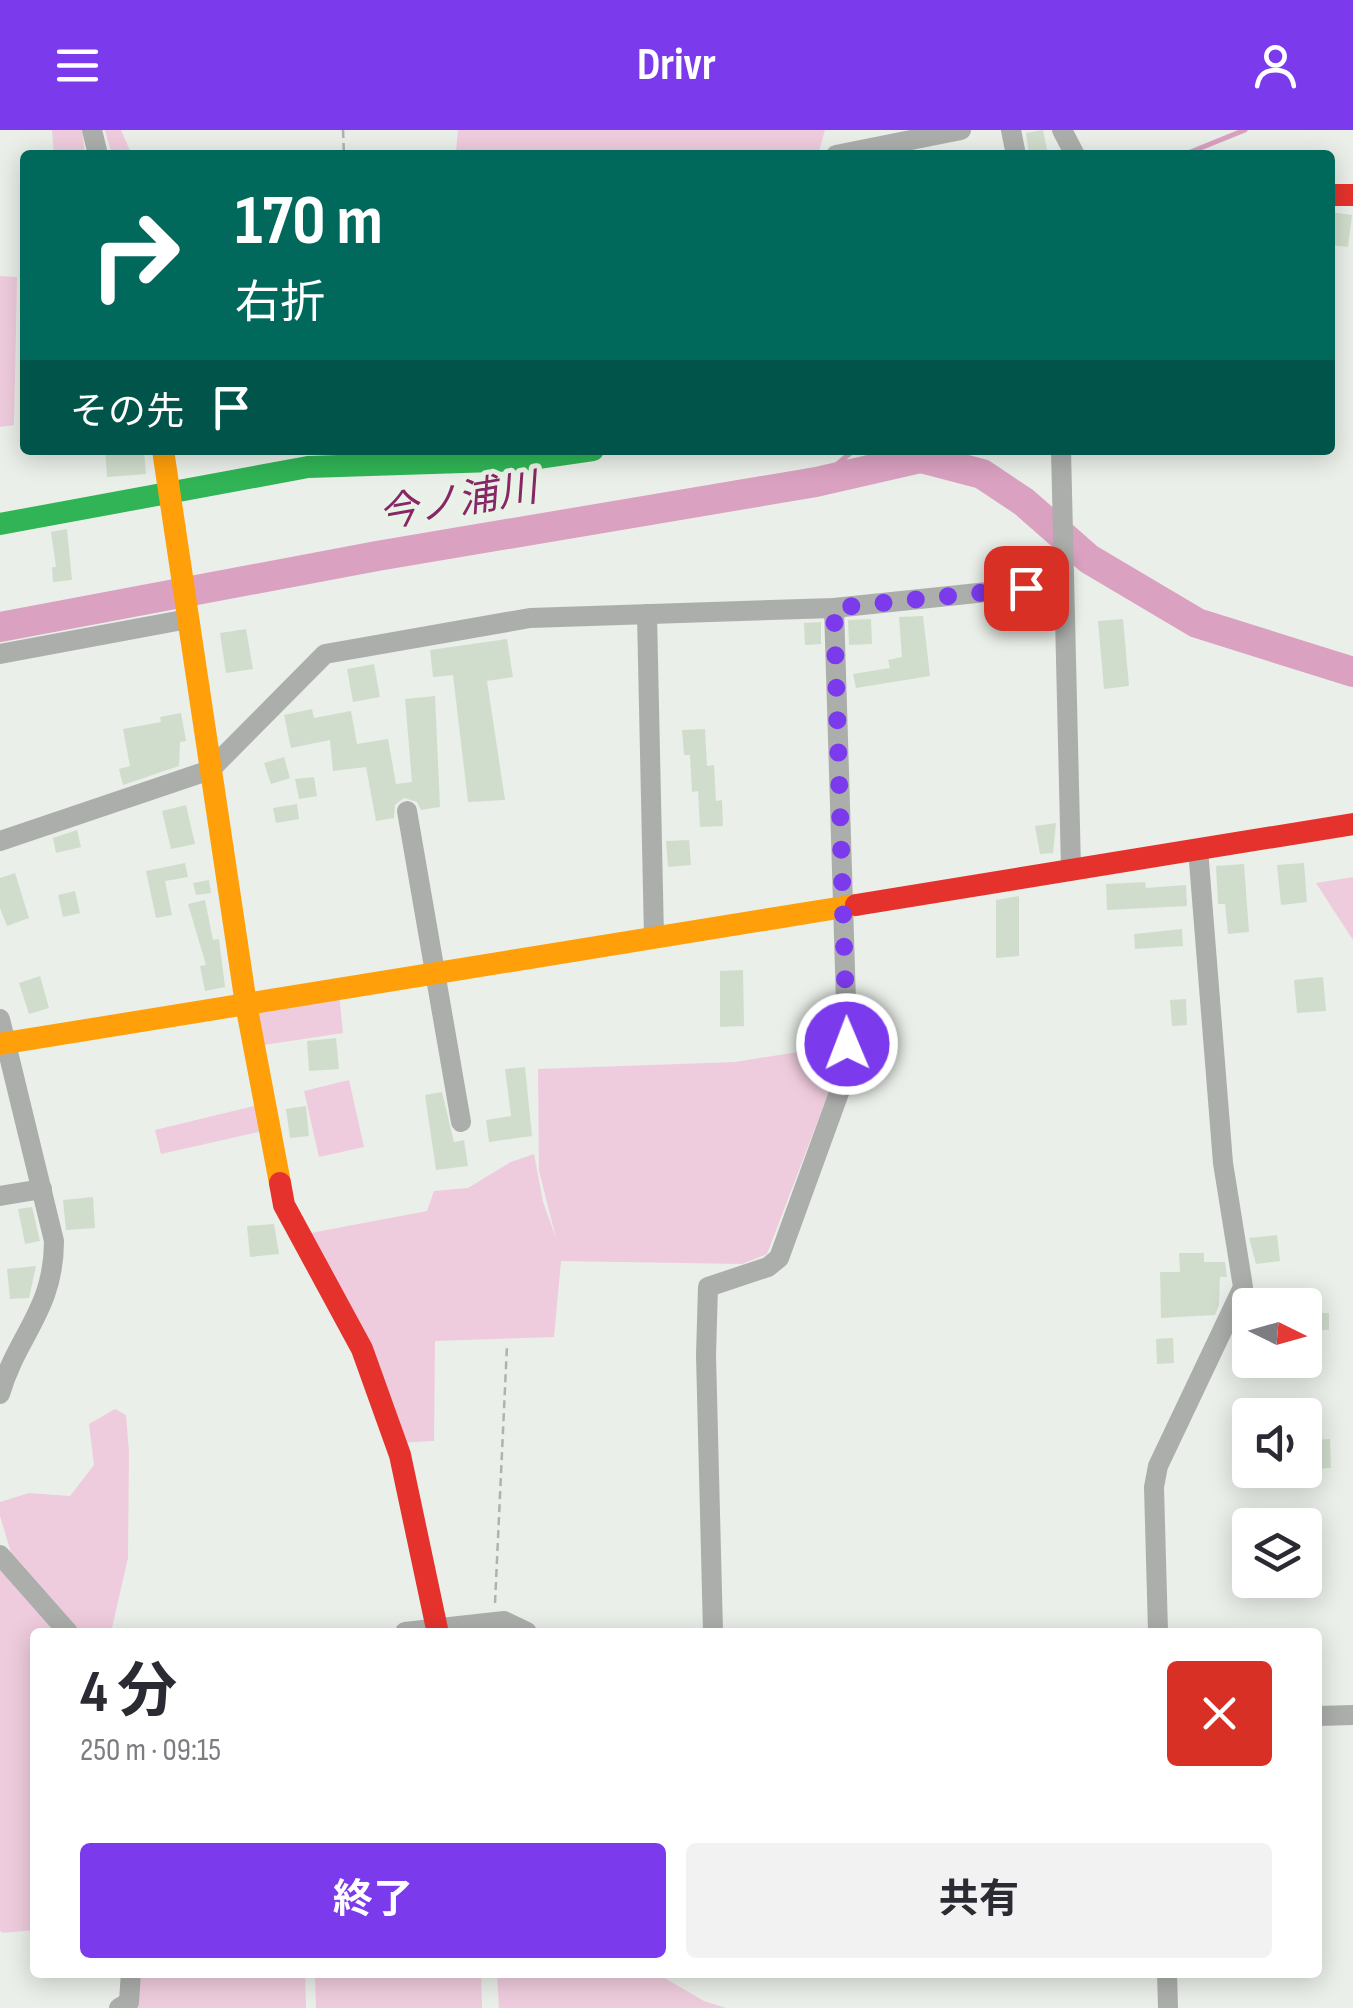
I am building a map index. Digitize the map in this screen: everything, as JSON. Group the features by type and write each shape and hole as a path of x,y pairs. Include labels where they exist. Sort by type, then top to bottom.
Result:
{"street":[{"path":"862,150 960,130"},
{"path":"163,455 246,1004 284,1205 362,1349 400,1454 437,1628 504,1621 519,1628"},
{"path":"0,524 308,466 446,457 524,460 558,455"},
{"path":"1061,455 1072,869"},
{"path":"0,841 210,770 325,654 530,618 834,608 1064,584"},
{"path":"713,1628 708,1287 768,1266 779,1258 848,1068 834,608"},
{"path":"647,614 654,937"},
{"path":"0,654 187,618"},
{"path":"407,811 461,1122"},
{"path":"3,1044 1353,824"},
{"path":"1158,1628 1154,1488 1158,1466 1243,1288 1224,1163 1198,849"},
{"path":"0,1018 3,1044 54,1241 54,1271 44,1304 0,1394"},
{"path":"0,1196 42,1190"},
{"path":"0,1555 64,1628"},
{"path":"1322,1716 1353,1715"},
{"path":"127,2006 130,1978"},
{"path":"1167,1978 1168,2008"}],"path":[{"path":"494,1622 507,1345"}],"shaded area":[{"path":"52,130 82,130 84,150 54,150"},
{"path":"105,130 121,130 130,150 111,150"},
{"path":"458,130 825,130 819,150 456,150"},
{"path":"0,276 17,277 14,425 0,427"},
{"path":"1353,877 1353,940 1316,883"},
{"path":"339,993 343,1033 257,1046 250,1006"},
{"path":"847,1044 767,1254 742,1264 561,1261 554,1337 435,1341 434,1441 396,1443 300,1235 427,1211 434,1191 468,1188 511,1162 534,1154 543,1202 556,1238 539,1171 538,1069 735,1062"},
{"path":"349,1080 364,1147 319,1157 304,1091"},
{"path":"258,1105 263,1131 161,1154 155,1130"},
{"path":"115,1409 126,1415 128,1558 112,1628 74,1628 37,1595 61,1628 30,1628 30,1930 3,1933 0,1548 15,1566 0,1516 0,1502 29,1493 70,1496 94,1465 89,1424"},
{"path":"128,1978 305,1978 306,2008 134,2008"},
{"path":"315,1978 481,1978 482,2008 316,2008"},
{"path":"497,1978 665,1978 704,2001 726,2008 499,2008"}],"building":[{"path":"1043,130 1047,150 1028,150 1026,133"},
{"path":"1335,213 1352,215 1348,247 1335,246"},
{"path":"105,455 144,455 146,474 107,477"},
{"path":"67,529 72,580 53,582 52,567 56,567 51,532"},
{"path":"923,616 930,676 856,688 853,674 890,668 888,660 902,657 899,617"},
{"path":"871,619 872,644 849,645 848,620"},
{"path":"1123,619 1129,686 1104,689 1098,621"},
{"path":"821,622 821,644 805,645 804,623"},
{"path":"246,629 253,669 226,673 220,633"},
{"path":"507,639 513,677 487,681 505,800 468,802 453,675 433,677 430,650"},
{"path":"374,664 380,697 353,702 347,669"},
{"path":"435,696 440,807 421,810 417,802 404,798 395,805 394,818 376,821 366,767 333,771 330,740 291,748 284,715 312,709 314,718 351,711 357,744 388,739 396,784 412,782 405,699"},
{"path":"181,713 186,741 180,742 179,766 123,785 119,769 130,766 123,729 161,722 160,717"},
{"path":"705,729 707,766 714,765 716,801 722,800 723,826 700,827 698,791 692,792 690,755 684,755 682,730"},
{"path":"284,757 290,778 271,784 264,763"},
{"path":"314,777 317,796 299,799 295,779"},
{"path":"297,804 299,819 276,823 273,808"},
{"path":"186,805 195,844 171,849 162,811"},
{"path":"1056,823 1053,853 1040,854 1035,826"},
{"path":"77,830 81,847 56,853 53,838"},
{"path":"689,840 691,865 668,867 666,841"},
{"path":"185,863 188,877 165,881 172,915 156,918 146,871"},
{"path":"1304,863 1307,902 1281,905 1277,865"},
{"path":"1244,864 1249,932 1228,934 1225,904 1218,904 1216,866"},
{"path":"15,873 29,918 7,926 0,908 0,878"},
{"path":"209,880 211,893 196,895 193,883"},
{"path":"1145,882 1146,888 1186,885 1187,906 1107,910 1106,884"},
{"path":"75,891 80,913 63,917 58,895"},
{"path":"1019,896 1019,956 996,958 996,900"},
{"path":"205,900 213,940 219,939 225,987 205,991 200,966 206,965 188,904"},
{"path":"1182,929 1183,946 1135,949 1134,934"},
{"path":"743,970 744,1026 720,1027 720,971"},
{"path":"40,976 49,1008 29,1014 19,983"},
{"path":"1323,977 1326,1011 1297,1013 1294,980"},
{"path":"1186,999 1187,1025 1172,1026 1170,1000"},
{"path":"336,1038 339,1069 309,1071 307,1041"},
{"path":"525,1067 532,1136 489,1142 486,1120 511,1116 505,1069"},
{"path":"442,1092 454,1142 464,1140 468,1166 436,1170 425,1095"},
{"path":"306,1106 309,1136 290,1138 286,1109"},
{"path":"93,1197 95,1228 66,1230 63,1200"},
{"path":"32,1207 40,1241 25,1244 18,1209"},
{"path":"274,1224 279,1254 250,1257 247,1226"},
{"path":"1277,1235 1280,1261 1256,1264 1249,1238"},
{"path":"1179,1253 1204,1253 1204,1262 1225,1262 1227,1277 1220,1277 1215,1315 1161,1318 1160,1272 1180,1272"},
{"path":"36,1266 29,1298 10,1299 7,1269"},
{"path":"1322,1313 1329,1313 1329,1330 1322,1330"},
{"path":"1173,1338 1174,1363 1157,1364 1156,1339"},
{"path":"1322,1439 1330,1439 1331,1468 1322,1468"}],"waterway":[{"path":"1195,150 1245,130"},
{"path":"816,482 848,455"},
{"name":"今ノ浦川","path":"0,627 377,556 816,482 921,458 982,474 1024,502 1089,559 1197,623 1353,672"}],"traffic: fast":[{"path":"0,524 308,467 524,460 558,455"}],"traffic: slow":[{"path":"164,455 246,1004 280,1183"},
{"path":"0,1044 856,905"}],"traffic: jam":[{"path":"1335,195 1353,195"},
{"path":"856,905 1353,824"},
{"path":"280,1183 284,1205 362,1349 400,1455 437,1628"}],"route":[{"path":"847,1044 834,608 1026,588"}]}
